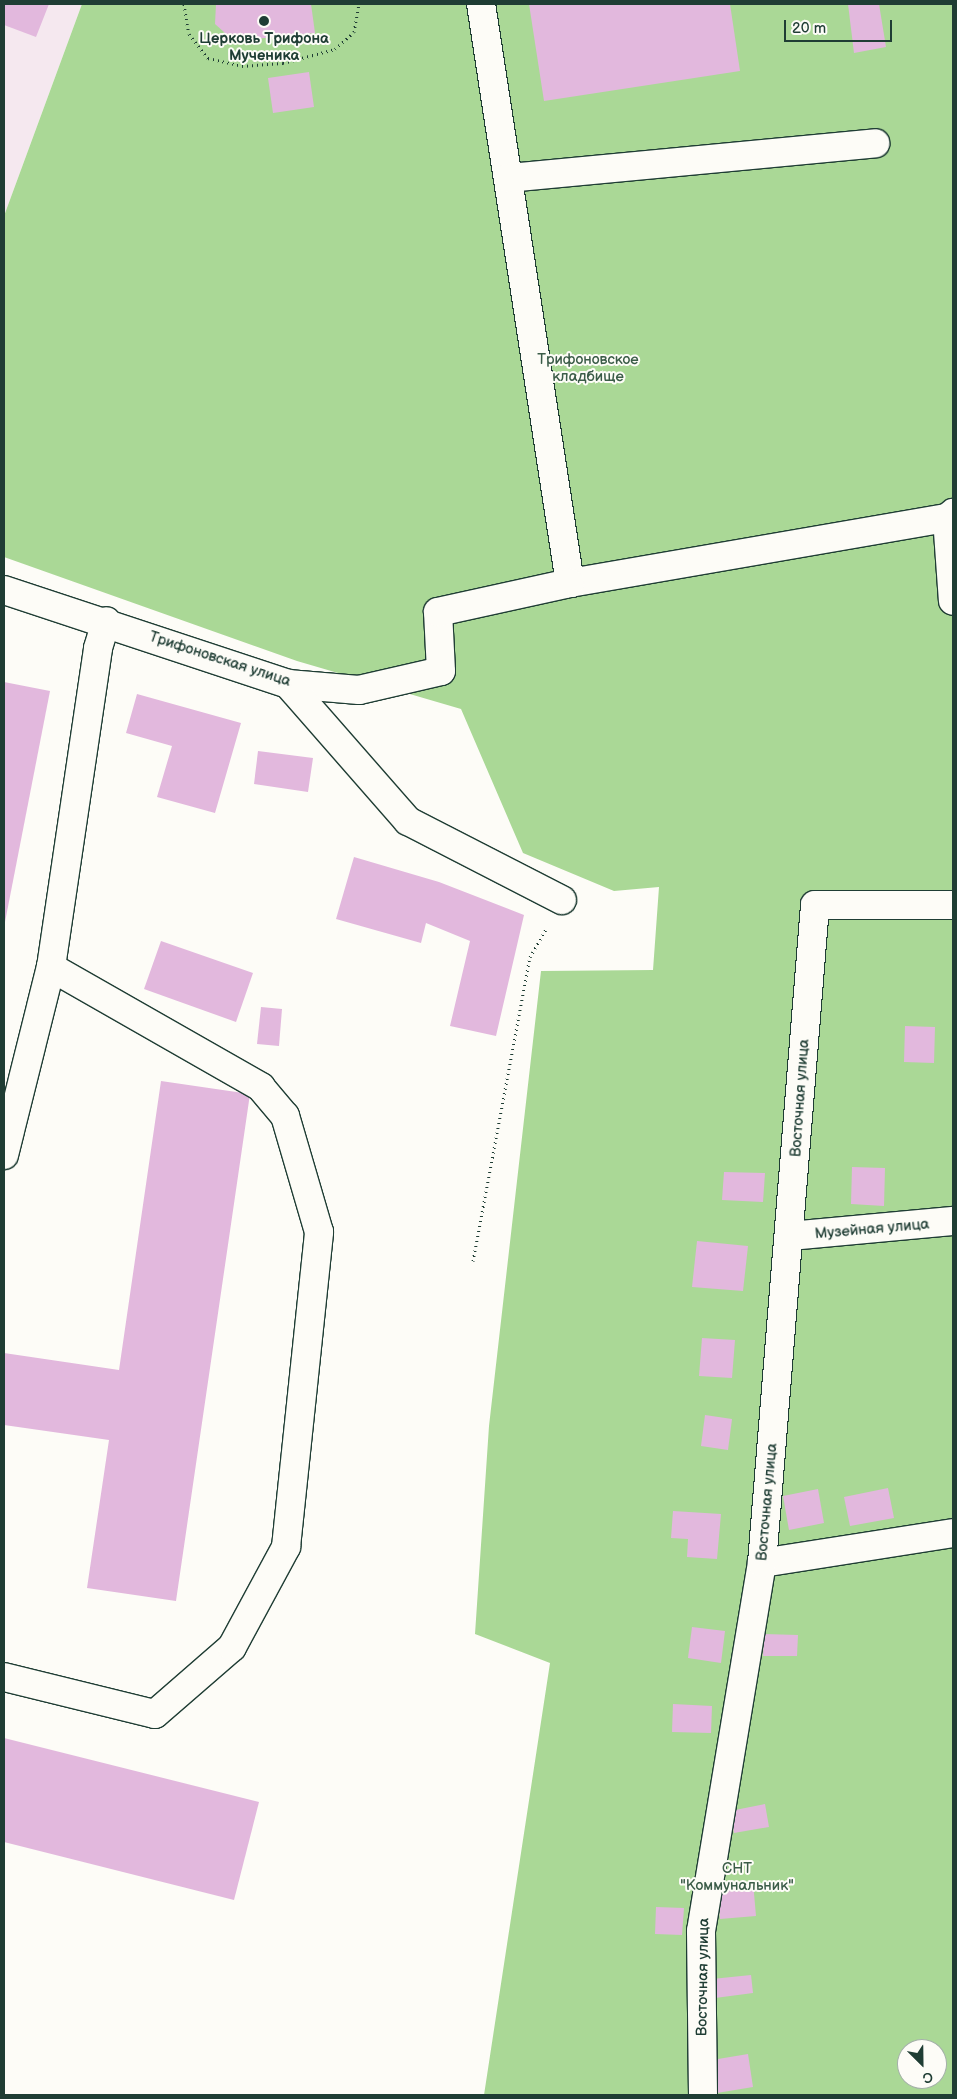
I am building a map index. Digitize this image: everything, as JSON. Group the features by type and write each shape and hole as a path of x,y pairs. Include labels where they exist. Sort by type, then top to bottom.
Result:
{"street":[{"path":"481,4 570,583 951,518 953,600"},
{"path":"508,178 875,143"},
{"name":"Трифоновская улица","path":"4,590 106,621 288,684 359,690 441,671 438,612 570,583"},
{"path":"4,1156 51,967 98,648 106,621"},
{"path":"288,684 408,821 562,900"},
{"name":"Восточная улица","path":"703,2095 701,1931 762,1563 790,1236 815,905 953,905"},
{"path":"4,1677 155,1714 232,1647 286,1547 320,1232 286,1116 261,1087 51,967"},
{"name":"Музейная улица","path":"790,1236 953,1221"},
{"path":"762,1563 953,1532"}],"path":[{"path":"184,4 189,34 208,58 242,66 283,64 336,50 354,32 359,4"},
{"path":"473,1261 530,957 562,900"}],"shaded area":[{"path":"4,4 82,4 4,216"}],"green space":[{"path":"82,4 953,4 953,2095 484,2095 550,1663 475,1634 489,1426 541,971 653,970 659,887 614,891 523,853 461,709 297,661 4,557 4,216"}],"building":[{"path":"4,4 49,4 36,37 4,25"},
{"name":"Церковь Трифона Мученика","path":"216,4 311,4 315,33 234,41 215,24"},
{"path":"529,4 730,4 740,71 544,101"},
{"path":"848,4 879,4 886,47 854,53"},
{"path":"309,72 314,107 273,113 268,78"},
{"path":"4,682 50,691 5,922 4,922"},
{"path":"137,694 241,723 215,813 157,797 172,746 126,733"},
{"path":"258,751 313,758 308,792 254,784"},
{"path":"354,857 439,882 524,915 496,1036 450,1026 470,941 426,923 421,943 336,919"},
{"path":"161,941 253,973 236,1022 144,989"},
{"path":"261,1007 282,1009 279,1046 257,1044"},
{"path":"905,1026 935,1027 934,1063 904,1062"},
{"path":"161,1081 250,1094 176,1601 87,1588 109,1440 4,1425 4,1353 119,1370"},
{"path":"852,1167 885,1168 884,1206 851,1204"},
{"path":"724,1172 765,1173 763,1202 722,1200"},
{"path":"697,1241 748,1246 743,1291 692,1287"},
{"path":"702,1338 735,1340 732,1378 699,1376"},
{"path":"705,1415 732,1419 728,1450 701,1446"},
{"path":"888,1488 894,1518 850,1526 844,1497"},
{"path":"818,1489 824,1523 789,1530 783,1496"},
{"path":"673,1511 721,1514 717,1559 687,1557 688,1539 671,1538"},
{"path":"692,1627 725,1631 721,1663 688,1658"},
{"path":"764,1634 798,1635 797,1656 763,1656"},
{"path":"673,1704 712,1706 711,1733 672,1732"},
{"path":"4,1738 259,1802 234,1900 4,1842"},
{"path":"765,1804 769,1827 734,1833 730,1811"},
{"path":"753,1882 756,1916 720,1919 717,1885"},
{"path":"656,1907 684,1908 682,1935 655,1934"},
{"path":"751,1975 753,1993 715,1998 712,1979"},
{"path":"748,2054 753,2087 717,2093 712,2060"}],"place":[{"name":"Церковь Трифона Мученика","path":"264,21"}],"park label":[{"name":"Трифоновское кладбище","path":"588,368"},
{"name":"СНТ \"Коммунальник\"","path":"737,1876"}]}
